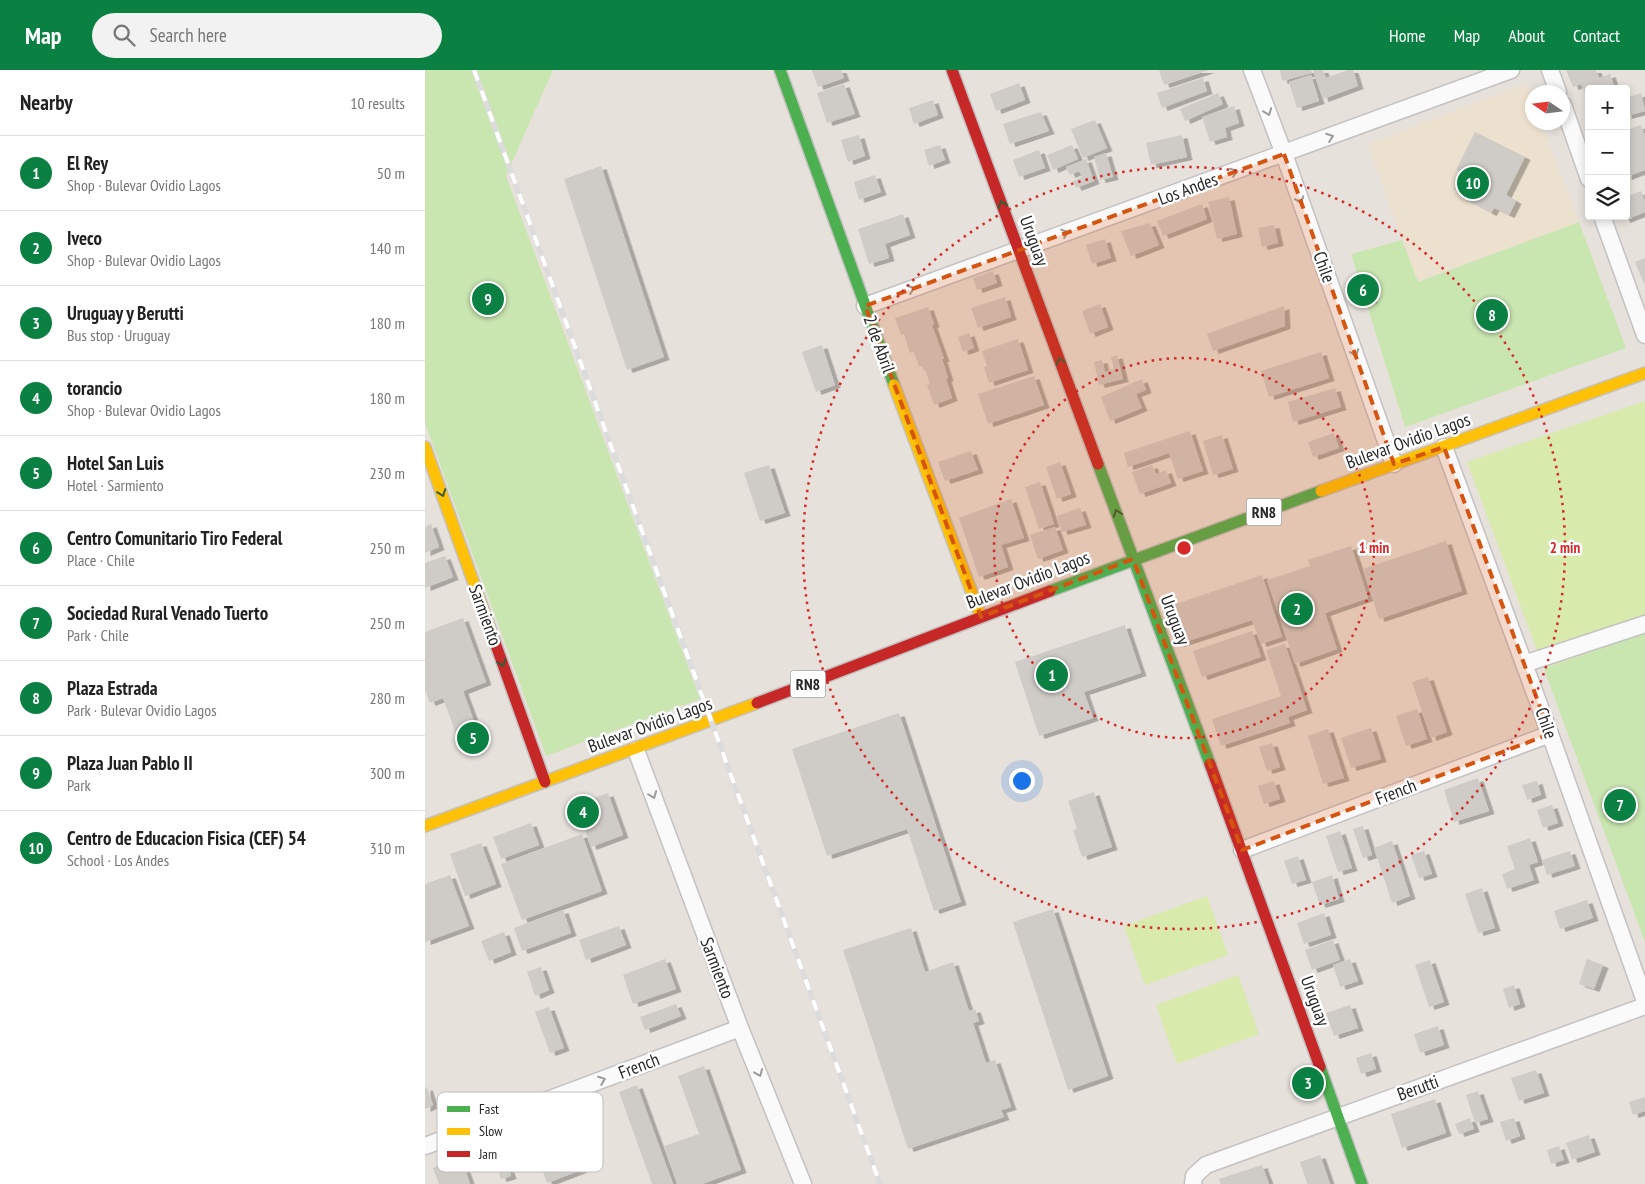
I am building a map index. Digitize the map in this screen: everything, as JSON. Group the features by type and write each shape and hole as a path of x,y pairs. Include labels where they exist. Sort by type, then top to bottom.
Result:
{"main road":[{"name":"2 de Abril","path":"780,70 865,306 981,616"},
{"name":"Uruguay","path":"952,70 1242,850 1362,1184"},
{"name":"Bulevar Ovidio Lagos","path":"425,826 713,721 981,616 1133,559 1645,373"},
{"name":"Sarmiento","path":"427,457 545,782"}],"street":[{"name":"Chile","path":"1252,70 1284,154 1394,464"},
{"name":"Los Andes","path":"865,306 1511,70"},
{"path":"1550,70 1555,85"},
{"path":"1570,126 1588,175"},
{"path":"1603,220 1645,336"},
{"name":"Chile","path":"1444,447 1550,734 1645,1001"},
{"path":"1524,664 1645,624"},
{"name":"French","path":"1242,850 1550,734"},
{"name":"Sarmiento","path":"635,750 740,1028 803,1184"},
{"name":"Berutti","path":"1193,1180 1206,1165 1645,1006"},
{"name":"French","path":"569,1092 740,1028"},
{"name":"French","path":"425,1146 437,1142"}],"highlighted area":[{"path":"1284,154 1394,464 1444,447 1550,734 1242,850 1133,559 981,617 865,306"}],"shaded area":[{"path":"1527,83 1528,85 1525,85 1525,130 1544,130 1579,222 1417,282 1368,144"}],"green space":[{"path":"425,70 553,70 506,176 700,699 546,756 425,423"},
{"path":"1579,222 1626,348 1405,427 1351,254 1402,240 1418,282"},
{"path":"1645,401 1645,633 1544,669 1467,462"},
{"path":"1645,633 1645,942 1544,669"},
{"path":"1207,896 1228,955 1145,985 1124,926"},
{"path":"1238,975 1259,1034 1177,1064 1156,1005"}],"building":[{"path":"812,70 841,70 844,78 818,87"},
{"path":"1209,70 1164,85 1159,71"},
{"path":"1280,70 1311,70 1312,73 1282,81"},
{"path":"1313,70 1323,70 1326,78 1353,70 1358,86 1323,99"},
{"path":"1566,70 1596,70 1599,78 1610,74 1614,85 1585,85 1585,94 1581,84 1573,87"},
{"path":"1311,75 1319,101 1297,108 1289,82"},
{"path":"1203,78 1207,91 1162,108 1157,93"},
{"path":"1019,83 1025,100 996,111 990,94"},
{"path":"844,84 855,114 827,123 817,93"},
{"path":"1218,93 1223,104 1185,121 1180,109"},
{"path":"1641,93 1645,111 1630,115 1630,97"},
{"path":"933,100 938,115 914,124 909,108"},
{"path":"1234,106 1239,123 1225,128 1227,137 1210,142 1202,117"},
{"path":"1041,112 1049,131 1010,144 1003,124"},
{"path":"1095,120 1107,148 1083,158 1071,129"},
{"path":"1641,125 1645,136 1645,170 1630,176 1630,130"},
{"path":"1475,132 1525,157 1506,195 1516,201 1509,215 1494,208 1491,213 1465,199 1467,195 1455,189 1463,174 1456,170"},
{"path":"859,135 865,156 848,162 841,140"},
{"path":"1182,135 1187,157 1151,165 1146,143"},
{"path":"940,145 945,160 929,166 924,150"},
{"path":"1072,145 1078,159 1053,170 1047,155"},
{"path":"1039,150 1045,168 1019,177 1013,160"},
{"path":"1106,153 1113,177 1100,180 1094,157"},
{"path":"1086,159 1094,181 1076,188 1073,181 1082,177 1079,171 1070,175 1066,167"},
{"path":"601,166 664,357 627,370 564,179"},
{"path":"875,175 881,192 859,200 854,182"},
{"path":"1641,191 1645,201 1645,212 1630,218 1630,195"},
{"path":"1229,197 1237,234 1217,239 1208,202"},
{"path":"1202,204 1207,219 1163,236 1157,221"},
{"path":"903,214 910,235 885,244 889,258 869,264 858,229"},
{"path":"1150,223 1159,245 1131,256 1121,231"},
{"path":"1274,225 1278,243 1262,247 1258,228"},
{"path":"1105,239 1111,258 1092,264 1086,245"},
{"path":"1645,258 1645,286 1635,262"},
{"path":"993,271 997,283 977,290 973,278"},
{"path":"1364,276 1372,300 1361,304 1353,279"},
{"path":"1005,297 1011,317 978,328 971,308"},
{"path":"1100,304 1108,327 1090,334 1082,311"},
{"path":"1284,306 1285,326 1213,351 1207,334"},
{"path":"928,307 944,359 942,359 948,378 946,379 952,398 934,405 927,385 930,384 924,366 919,367 914,351 910,353 904,334 901,335 895,318"},
{"path":"969,333 974,348 963,352 958,337"},
{"path":"1018,339 1028,370 989,383 984,367 987,366 982,351"},
{"path":"822,345 835,385 816,392 802,352"},
{"path":"1321,352 1329,378 1269,397 1261,371"},
{"path":"1117,355 1123,379 1099,385 1094,362 1102,360 1105,372 1114,369 1111,357"},
{"path":"1034,376 1044,405 988,424 978,394"},
{"path":"1142,379 1146,390 1136,394 1142,408 1110,421 1101,397"},
{"path":"1335,388 1341,407 1293,422 1288,402"},
{"path":"1190,431 1203,471 1178,479 1169,453 1128,467 1124,453"},
{"path":"1334,433 1339,448 1313,457 1308,442"},
{"path":"1222,435 1233,469 1213,475 1203,441"},
{"path":"971,451 978,470 945,481 938,462"},
{"path":"1060,462 1071,494 1057,499 1046,467"},
{"path":"769,465 785,513 760,521 744,473"},
{"path":"1152,465 1156,474 1166,470 1171,483 1140,494 1132,472"},
{"path":"1040,482 1054,524 1039,529 1025,487"},
{"path":"1011,499 1024,538 1001,545 1008,567 979,577 959,518"},
{"path":"1080,508 1086,525 1062,532 1057,516"},
{"path":"431,524 439,547 425,553 425,527"},
{"path":"1055,527 1063,550 1038,559 1030,535"},
{"path":"1446,541 1462,591 1379,619 1363,569"},
{"path":"1351,546 1368,598 1325,613 1337,649 1295,664 1267,580 1310,566 1308,560"},
{"path":"445,556 453,577 425,588 425,563"},
{"path":"1262,575 1282,637 1261,644 1252,620 1179,644 1167,607"},
{"path":"463,618 486,682 463,691 481,740 461,747 443,698 430,703 425,690 425,632"},
{"path":"1125,625 1141,673 1084,692 1093,718 1039,736 1015,662"},
{"path":"1252,631 1261,657 1202,677 1193,651"},
{"path":"1285,644 1307,710 1288,717 1290,723 1221,746 1212,719 1281,696 1266,650"},
{"path":"1428,677 1447,732 1431,738 1412,682"},
{"path":"1417,709 1427,739 1406,746 1396,716"},
{"path":"899,713 961,902 934,911 907,829 827,856 792,749"},
{"path":"1371,728 1381,759 1351,768 1341,738"},
{"path":"1328,729 1344,778 1323,784 1308,736"},
{"path":"1272,743 1280,767 1267,771 1259,747"},
{"path":"1478,778 1489,811 1454,822 1444,790"},
{"path":"1274,781 1280,799 1264,804 1258,786"},
{"path":"1537,781 1541,795 1527,800 1522,785"},
{"path":"1094,792 1112,847 1082,857 1073,830 1077,829 1068,801"},
{"path":"608,793 623,835 591,847 576,805"},
{"path":"1552,805 1558,823 1543,828 1537,810"},
{"path":"531,823 539,845 501,859 493,837"},
{"path":"1363,826 1372,855 1363,858 1353,829"},
{"path":"1340,831 1352,868 1338,872 1326,836"},
{"path":"582,834 602,891 522,920 501,864"},
{"path":"1530,838 1538,862 1529,865 1534,880 1507,889 1502,874 1515,869 1507,846"},
{"path":"1392,841 1410,896 1392,903 1374,848"},
{"path":"481,843 496,884 465,896 450,854"},
{"path":"1424,851 1432,874 1419,878 1411,855"},
{"path":"1570,851 1575,866 1547,875 1542,860"},
{"path":"1298,856 1306,880 1292,884 1284,861"},
{"path":"450,875 469,926 425,942 425,884"},
{"path":"1332,875 1339,899 1320,905 1312,882"},
{"path":"1482,888 1495,928 1478,933 1465,894"},
{"path":"1587,900 1593,918 1560,929 1554,911"},
{"path":"1053,909 1108,1076 1068,1090 1013,922"},
{"path":"563,910 571,933 522,951 514,928"},
{"path":"1324,913 1331,935 1304,944 1297,923"},
{"path":"619,926 626,945 586,960 579,940"},
{"path":"911,928 925,972 953,962 969,1011 975,1009 979,1021 973,1023 986,1063 995,1060 1011,1107 1001,1110 1004,1117 908,1149 843,950"},
{"path":"504,932 511,952 489,961 481,941"},
{"path":"1333,940 1340,960 1312,970 1305,950"},
{"path":"665,959 676,989 633,1004 623,975"},
{"path":"1350,959 1358,981 1340,987 1333,965"},
{"path":"1587,959 1603,965 1594,989 1579,984"},
{"path":"1430,960 1444,1002 1429,1007 1415,965"},
{"path":"541,967 549,990 535,996 527,972"},
{"path":"1514,985 1520,1004 1509,1008 1503,989"},
{"path":"676,1004 681,1016 645,1030 640,1017"},
{"path":"1350,1005 1358,1028 1334,1036 1326,1013"},
{"path":"549,1007 564,1048 550,1053 535,1012"},
{"path":"1438,1026 1444,1045 1420,1053 1414,1034"},
{"path":"1371,1053 1376,1069 1361,1074 1356,1058"},
{"path":"704,1066 741,1170 702,1184 678,1184 664,1146 699,1134 678,1076"},
{"path":"1536,1070 1544,1093 1519,1101 1511,1078"},
{"path":"637,1085 673,1184 652,1184 619,1092"},
{"path":"427,1087 433,1105 425,1109 425,1088"},
{"path":"1478,1091 1488,1119 1475,1123 1466,1095"},
{"path":"1645,1097 1645,1111 1633,1115 1629,1102"},
{"path":"1435,1099 1446,1133 1402,1148 1391,1114"},
{"path":"1470,1118 1474,1129 1459,1134 1455,1124"},
{"path":"1514,1118 1520,1136 1506,1141 1500,1122"},
{"path":"1589,1135 1595,1152 1572,1160 1566,1143"},
{"path":"1559,1146 1564,1160 1551,1164 1547,1150"},
{"path":"1320,1155 1330,1184 1307,1184 1300,1162"},
{"path":"1262,1165 1269,1184 1221,1184 1219,1179"},
{"path":"437,1167 437,1172 466,1172 470,1184 439,1184 433,1168"},
{"path":"499,1172 510,1172 511,1176 501,1179"},
{"path":"543,1172 576,1172 547,1183"}],"railway":[{"path":"474,70 880,1184"}],"traffic: fast":[{"path":"780,70 894,385"},
{"path":"1098,464 1210,764"},
{"path":"1050,591 1321,491"},
{"path":"1320,1067 1362,1184"}],"traffic: slow":[{"path":"1321,491 1645,373"},
{"path":"894,385 981,617"},
{"path":"425,447 492,634"},
{"path":"425,826 757,703"}],"traffic: jam":[{"path":"952,70 1098,464"},
{"path":"757,703 1050,591"},
{"path":"492,634 545,782"},
{"path":"1210,764 1320,1067"}],"place":[{"name":"Centro de Educacion Fisica (CEF) 54","path":"1473,183"},
{"name":"Centro Comunitario Tiro Federal","path":"1363,290"},
{"name":"Plaza Juan Pablo II","path":"488,299"},
{"name":"Plaza Estrada","path":"1492,315"},
{"name":"Iveco","path":"1297,609"},
{"name":"El Rey","path":"1052,675"},
{"name":"Hotel San Luis","path":"473,738"},
{"name":"Sociedad Rural Venado Tuerto","path":"1620,805"},
{"name":"torancio","path":"583,812"},
{"name":"Uruguay y Berutti","path":"1308,1083"}]}
